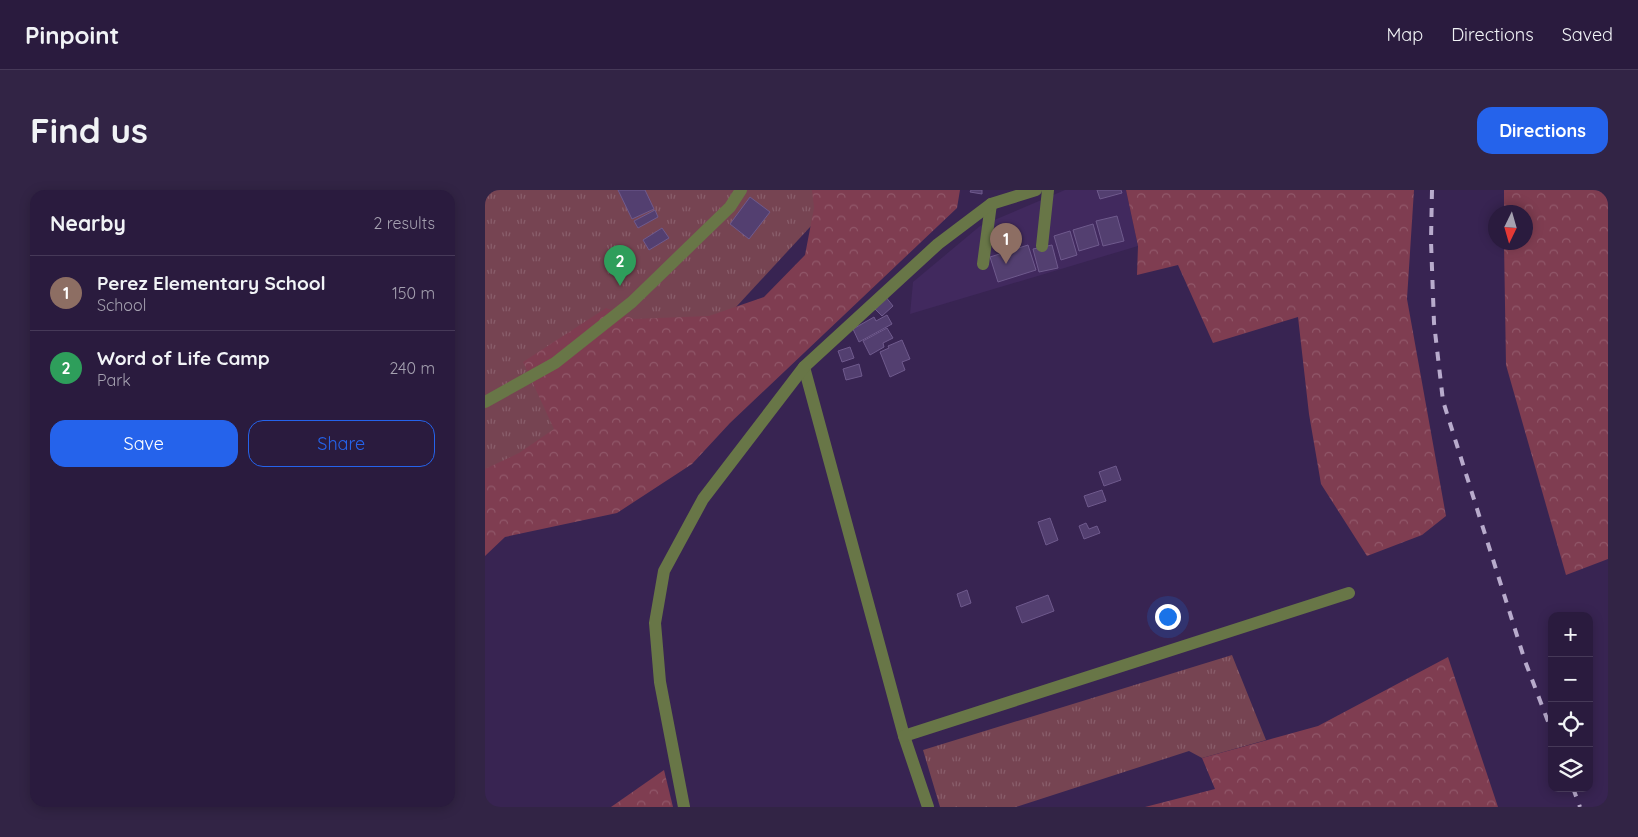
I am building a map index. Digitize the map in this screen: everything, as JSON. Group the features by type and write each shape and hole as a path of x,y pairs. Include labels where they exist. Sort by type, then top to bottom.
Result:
{"street":[{"path":"485,402 555,363 633,302 729,207 741,190"},
{"path":"684,807 660,682 655,623 664,571 703,499 804,367 938,244 991,204 1036,190"},
{"path":"1042,246 1048,190"},
{"path":"983,264 991,204"},
{"path":"804,367 904,736 928,807"},
{"path":"904,736 1349,593"}],"shaded area":[{"path":"1065,190 1126,190 1138,246 910,314 913,282 980,226"}],"green space":[{"path":"485,190 838,190 835,200 676,372 485,492"},
{"path":"812,190 960,190 957,208 730,423 692,464 617,513 505,537 485,556 485,469 519,453 554,429 523,362 606,308 634,319 709,316 764,297 805,255 814,208"},
{"path":"1126,190 1414,190 1407,299 1446,516 1422,535 1367,556 1321,484 1309,414 1298,317 1213,343 1178,265 1137,275 1138,246"},
{"path":"1504,190 1608,190 1608,559 1566,575 1506,365 1504,250 1533,250 1533,205 1504,205"},
{"path":"1232,655 1266,740 1202,758 1189,751 1016,807 940,807 923,750"},
{"path":"1448,657 1498,807 1145,807 1215,789 1202,758 1318,726"},
{"path":"664,770 673,807 611,807"}],"building":[{"path":"618,190 645,190 654,209 632,219"},
{"path":"971,190 982,190 982,194 970,192"},
{"path":"1097,190 1121,190 1122,193 1100,199"},
{"path":"750,197 770,212 749,239 730,224"},
{"path":"655,210 658,217 638,228 634,221"},
{"path":"1117,216 1124,241 1103,246 1096,221"},
{"path":"1093,224 1099,245 1079,251 1073,230"},
{"path":"662,228 669,238 649,250 643,240"},
{"path":"1070,231 1077,255 1061,260 1054,236"},
{"path":"1028,245 1036,270 998,282 990,257"},
{"path":"1052,245 1058,268 1039,272 1033,249"},
{"path":"885,296 893,306 882,316 873,307"},
{"path":"887,315 892,324 859,342 853,329 874,317 876,321"},
{"path":"887,328 893,338 883,343 884,347 870,355 863,341"},
{"path":"902,340 910,359 902,362 905,370 890,377 880,352"},
{"path":"850,347 854,358 842,362 838,351"},
{"path":"859,364 862,376 846,380 843,369"},
{"path":"1116,466 1121,480 1104,486 1099,472"},
{"path":"1102,490 1106,501 1088,507 1084,496"},
{"path":"1050,518 1058,540 1046,545 1038,522"},
{"path":"1086,523 1089,529 1097,526 1100,533 1084,539 1079,526"},
{"path":"967,590 971,603 961,607 957,594"},
{"path":"1048,595 1054,611 1022,623 1016,607"}],"railway":[{"path":"1432,190 1431,241 1434,323 1443,401 1525,661 1548,721"},
{"path":"1574,792 1580,807"}],"place":[{"name":"Perez Elementary School","path":"1006,264"},
{"name":"Word of Life Camp","path":"620,286"}]}
